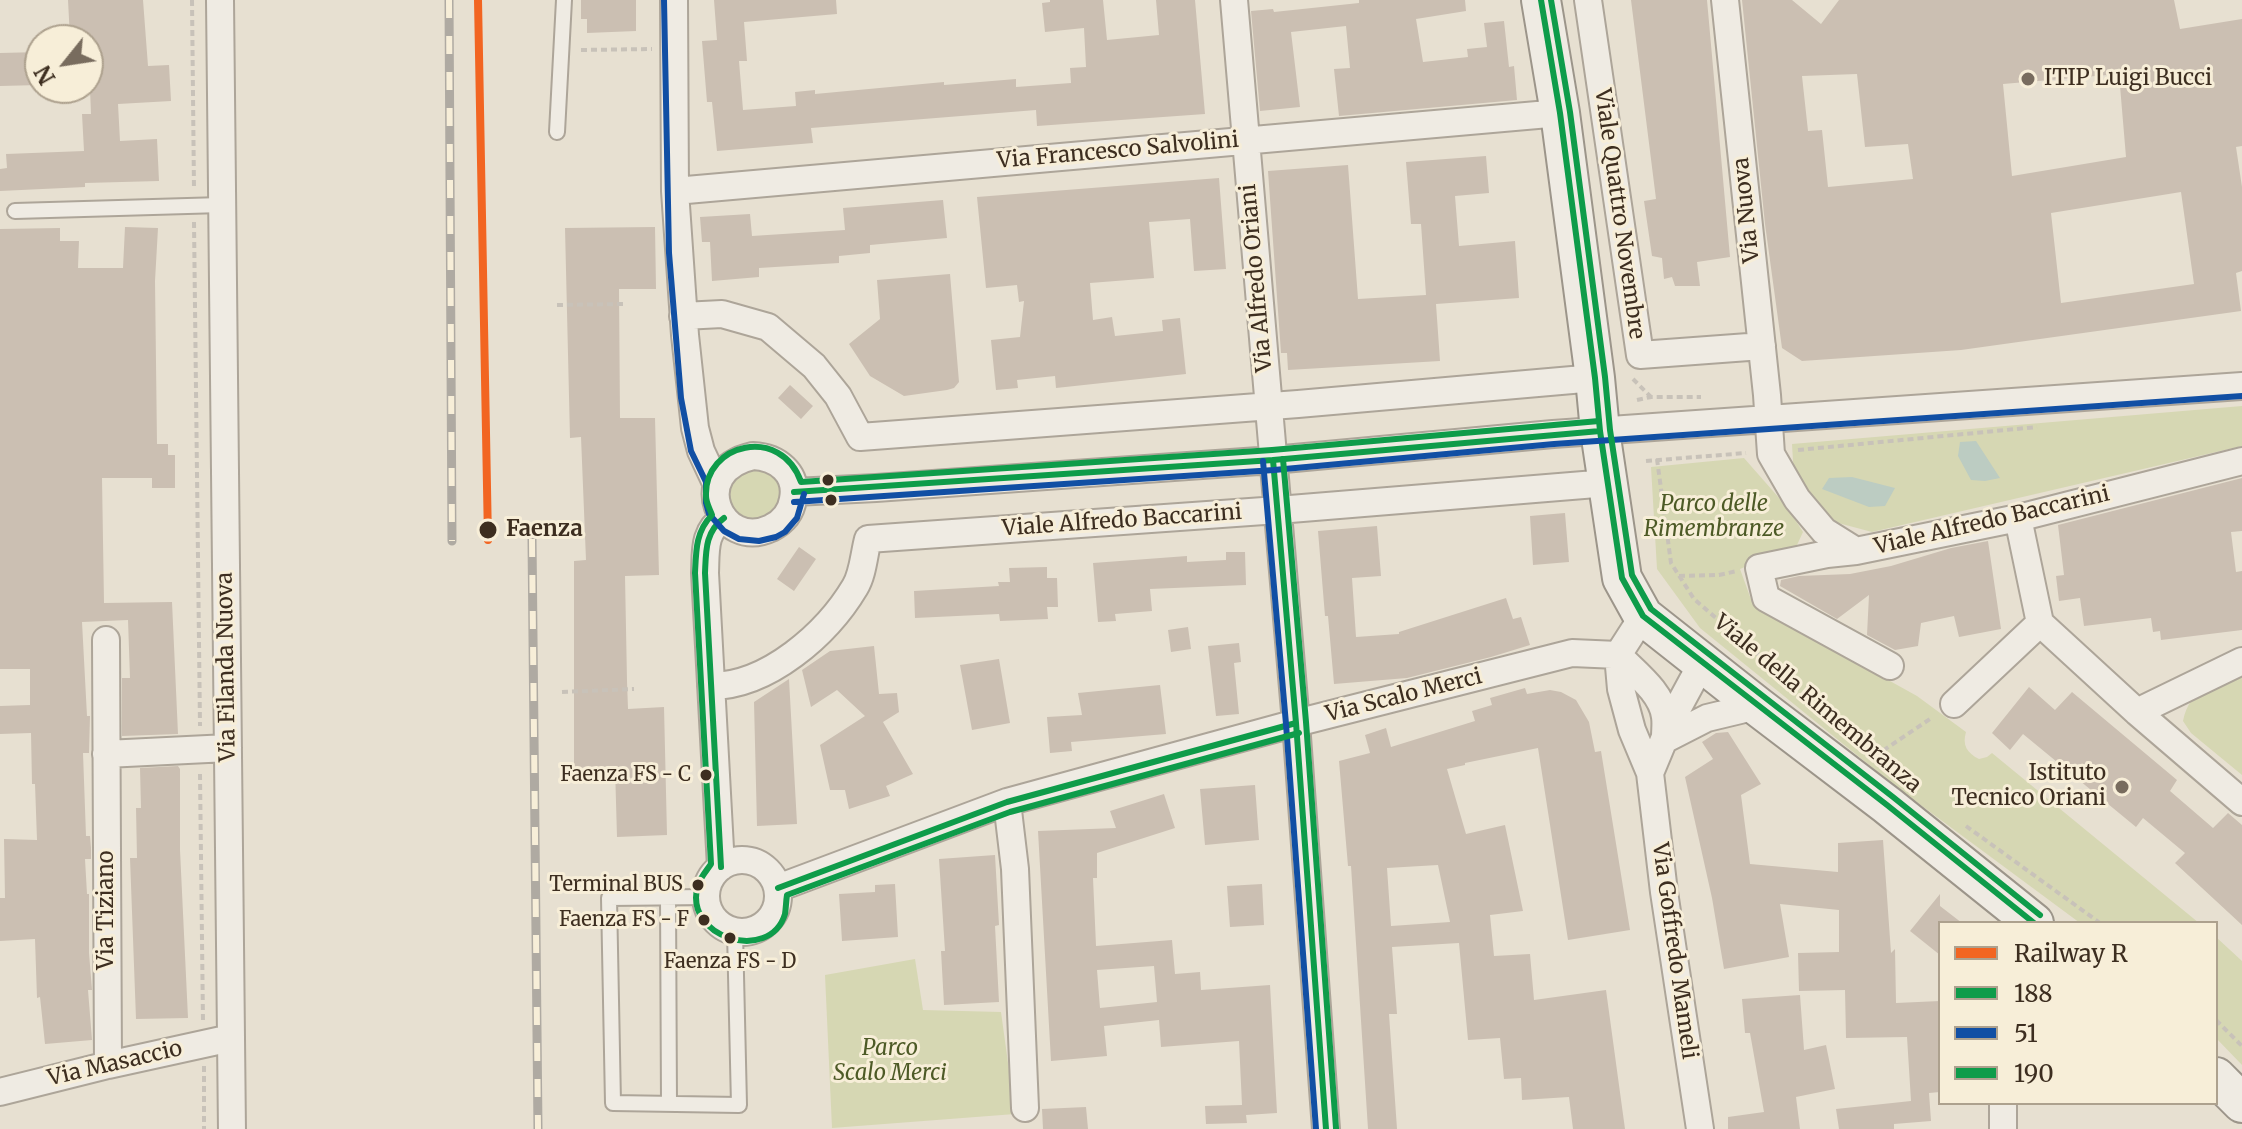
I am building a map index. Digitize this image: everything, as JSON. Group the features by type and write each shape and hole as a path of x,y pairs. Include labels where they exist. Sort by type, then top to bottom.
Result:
{"main road":[{"name":"Viale Quattro Novembre","path":"1541,0 1560,113 1622,578 1643,616"},
{"path":"1643,616 1844,770 2032,921"},
{"path":"2218,1079 2242,1103"}],"street":[{"name":"Via Filanda Nuova","path":"220,0 232,1129"},
{"path":"674,0 675,191 683,316 695,428 701,451 716,483 714,500 724,518 743,531 765,531 784,519 793,492 780,464 753,456 732,464 716,483"},
{"name":"Via Alfredo Oriani","path":"1234,0 1296,723 1326,1129"},
{"name":"Viale Quattro Novembre","path":"1588,0 1640,355 1762,346"},
{"name":"Via Nuova","path":"1725,0 1769,419"},
{"name":"Via Francesco Salvolini","path":"675,191 1560,113"},
{"path":"683,316 722,314 768,327 814,366 838,396 860,437 1268,407 1595,378"},
{"path":"793,492 1273,460 1600,431 2242,386"},
{"name":"Viale Alfredo Baccarini","path":"1769,419 1797,499 1824,531 1856,551 2018,518 2242,461"},
{"name":"Viale Alfredo Baccarini","path":"711,686 727,686 781,663 824,630 857,585 868,539 1608,483"},
{"path":"721,867 705,573 706,545 713,525 724,518"},
{"path":"2018,518 2040,623 2242,802"},
{"path":"1856,551 1759,568 1766,598 1890,666"},
{"path":"1618,655 1643,616"},
{"path":"1954,704 2040,623"},
{"name":"Via Tiziano","path":"106,640 108,1065"},
{"name":"Via Scalo Merci","path":"778,888 1007,802 1296,723 1572,653 1618,655"},
{"name":"Via Goffredo Mameli","path":"1618,655 1662,704 1666,718 1664,740"},
{"name":"Via Goffredo Mameli","path":"1618,655 1625,711 1650,773 1664,892 1700,1129"},
{"path":"2137,712 2242,661"},
{"name":"Via Goffredo Mameli","path":"1650,773 1675,713 1702,663"},
{"path":"1664,740 1707,718 1757,706"},
{"path":"106,754 228,748"},
{"path":"1007,802 1015,869 1025,1108"},
{"path":"731,861 755,862 773,877 778,888 775,911 769,921 759,929 747,932 735,932 715,920 706,897 713,875 731,861"},
{"name":"Via Masaccio","path":"0,1092 231,1038"},
{"path":"2003,1105 2003,1129"}],"lane":[{"path":"557,132 564,0"},
{"path":"15,211 222,205"},
{"path":"706,897 609,898 613,1103 739,1105 735,932"},
{"path":"668,898 669,1104"}],"path":[{"path":"192,0 204,1129"},
{"path":"561,50 674,48"},
{"path":"557,305 624,304"},
{"path":"1637,400 1651,397 1714,397"},
{"path":"1646,461 1782,452 2041,427"},
{"name":"Viale della Rimembranza","path":"1657,459 1671,563 1694,599 1864,746"},
{"path":"1679,576 1719,575 1759,568"},
{"path":"562,692 634,689"},
{"name":"Viale della Rimembranza","path":"1884,764 1875,756 1954,704"},
{"path":"1963,824 2097,921"},
{"path":"2218,1022 2242,1046"}],"green space":[{"path":"2242,406 2242,446 1872,532 1827,520 1794,478 1792,444"},
{"name":"Parco delle Rimembranze","path":"1744,458 1787,507 1803,532 1797,545 1740,569 1753,605 1917,696 1966,732 1965,745 1971,754 1979,759 1992,753 2197,921 2077,921 1895,786 1700,628 1657,569 1651,467"},
{"path":"743,468 770,470 778,483 780,499 769,518 742,520 729,507 726,489"},
{"path":"2242,672 2242,775 2191,733 2183,721 2186,710 2197,694"},
{"path":"2218,939 2242,961 2242,1065 2218,1040"},
{"name":"Parco Scalo Merci","path":"915,959 923,1010 1001,1012 1015,1114 832,1128 825,975"}],"shaded area":[{"path":"1976,441 2000,478 1971,480 1958,456 1960,442"},
{"path":"1852,477 1895,488 1885,506 1869,507 1822,489 1829,478"}],"building":[{"path":"68,0 143,0 148,66 169,65 171,101 118,104 120,141 157,139 159,181 85,183 85,187 0,191 0,169 7,168 6,154 84,151 82,114 91,114 91,104 104,104 104,24 69,24"},
{"path":"581,0 636,0 636,31 587,33 587,19 581,19"},
{"path":"714,0 836,0 837,14 744,22 747,61 739,61 743,110 796,106 795,92 815,90 815,94 1016,79 1016,87 1071,83 1070,68 1086,67 1084,28 1045,32 1042,3 1050,0 1103,0 1107,40 1159,35 1156,0 1195,0 1205,114 1037,126 1036,110 811,128 813,143 717,151 712,102 707,102 702,41 717,40"},
{"path":"1359,0 1465,0 1466,11 1416,19 1423,62 1468,57 1467,49 1487,47 1484,23 1504,21 1509,67 1514,66 1517,100 1339,116 1334,69 1350,68 1346,26 1291,32 1300,107 1260,111 1251,11 1273,9 1274,12 1359,3"},
{"path":"1631,0 1707,0 1730,257 1697,262 1700,286 1675,286 1672,277 1664,279 1662,258 1652,256 1644,201 1656,199"},
{"path":"1742,0 1792,0 1821,24 1839,0 2174,0 2180,29 2242,19 2242,146 2236,147 2242,187 2242,271 2236,273 2241,311 1961,350 1802,361 1782,348 1765,224","holes":["1857,74 1865,147 1908,144 1913,179 1828,187 1822,130 1808,131 1802,76","2119,74 2126,157 2012,176 2003,84","2181,192 2194,284 2061,303 2051,213"]},
{"path":"24,52 24,85 0,86 0,53"},
{"path":"1486,156 1489,193 1455,196 1459,246 1515,241 1519,298 1436,304 1440,361 1288,370 1287,353 1281,353 1268,171 1348,165 1358,299 1426,295 1421,224 1411,224 1406,162"},
{"path":"1219,178 1226,269 1194,271 1190,219 1149,222 1154,278 1090,283 1093,320 1112,317 1115,336 1163,331 1162,320 1180,318 1186,374 1056,388 1055,376 1017,380 1018,388 996,390 991,340 1020,337 1024,301 1019,302 1017,285 986,288 977,197"},
{"path":"943,200 947,238 870,245 870,253 839,256 839,263 759,268 759,277 712,281 710,242 702,242 700,217 750,214 752,236 845,230 843,208"},
{"path":"125,227 158,228 155,281 157,444 168,444 168,455 175,455 175,488 152,488 152,478 102,478 104,603 172,602 178,734 122,736 122,678 130,678 128,620 82,622 87,716 90,716 89,753 83,753 86,836 90,836 91,848 91,859 85,859 89,894 92,990 88,990 92,1040 45,1044 40,997 37,998 35,939 0,941 0,898 5,898 4,839 37,840 31,733 0,734 0,706 30,705 30,669 0,669 0,229 60,228 60,241 79,241 78,268 123,268"},
{"path":"655,227 656,289 619,289 620,418 655,418 659,575 625,576 627,681 628,709 664,707 667,835 617,837 615,767 574,768 574,561 586,560 581,437 570,438 565,228"},
{"path":"950,274 959,382 947,390 904,396 870,376 849,344 880,319 877,280"},
{"path":"790,385 813,406 801,419 778,398"},
{"path":"2242,478 2242,531 2231,532 2236,572 2242,571 2242,630 2161,640 2160,631 2153,632 2151,618 2084,626 2080,598 2059,601 2056,576 2064,575 2058,525"},
{"path":"1565,513 1569,562 1533,565 1530,516"},
{"path":"1377,526 1381,576 1352,578 1356,637 1399,634 1506,598 1513,619 1521,617 1530,645 1407,678 1334,684 1318,531"},
{"path":"1988,541 2001,629 1959,637 1954,616 1921,623 1918,646 1895,650 1867,635 1869,595 1837,619 1780,586 1781,580 1799,576 1850,574"},
{"path":"799,547 816,559 794,591 777,579"},
{"path":"1226,552 1245,552 1246,585 1150,589 1152,611 1115,614 1116,621 1098,622 1093,563 1187,556 1187,562 1226,560"},
{"path":"1047,567 1047,578 1057,578 1058,607 1047,607 1048,619 1000,621 999,614 915,618 914,591 999,586 998,582 1010,582 1009,568"},
{"path":"1188,627 1191,649 1171,652 1168,630"},
{"path":"1239,643 1241,662 1234,663 1239,714 1216,716 1208,646"},
{"path":"874,646 879,694 897,693 899,712 883,722 913,774 886,786 890,796 849,809 845,790 830,790 820,745 865,716 837,690 811,707 802,670 830,651"},
{"path":"999,659 1010,723 972,730 960,665"},
{"path":"789,679 797,824 757,826 754,702"},
{"path":"1160,685 1166,734 1071,742 1072,751 1050,753 1047,717 1082,715 1078,693"},
{"path":"2029,687 2055,710 2072,692 2177,780 2170,791 2213,828 2228,813 2242,825 2242,925 2175,863 2185,853 2143,818 2136,827 2023,734 2010,750 1992,733"},
{"path":"1525,688 1527,694 1550,690 1561,692 1576,700 1589,722 1595,752 1601,751 1630,930 1568,940 1538,748 1447,769 1466,834 1505,825 1523,911 1490,915 1494,956 1530,954 1534,1000 1606,990 1625,1129 1573,1129 1569,1097 1522,1100 1521,1078 1504,1079 1500,1038 1468,1040 1459,943 1392,947 1397,1014 1389,1014 1397,1129 1368,1129 1351,866 1348,866 1339,761 1370,753 1365,735 1386,728 1391,747 1475,721 1472,711 1492,705 1490,698","holes":["1438,865 1450,922 1391,926 1387,868"]},
{"path":"1728,732 1761,784 1741,795 1750,864 1838,872 1838,843 1883,840 1891,953 1895,949 1896,1003 1938,1001 1938,1092 1929,1093 1931,1121 1894,1124 1894,1129 1839,1129 1836,1109 1911,1101 1907,1037 1846,1038 1845,990 1799,991 1798,953 1839,952 1839,910 1780,904 1789,957 1724,969 1685,777 1713,759 1702,742 1716,733"},
{"path":"178,766 188,1018 136,1019 130,858 137,858 136,808 141,808 140,768"},
{"path":"1255,785 1259,840 1205,845 1200,789"},
{"path":"1164,794 1175,828 1097,853 1097,878 1093,878 1096,946 1172,940 1175,974 1200,972 1201,990 1270,985 1277,1113 1246,1115 1247,1123 1206,1124 1205,1106 1242,1105 1239,1041 1161,1047 1159,1020 1104,1026 1107,1056 1051,1061 1038,831 1116,828 1110,811","holes":["1154,966 1157,1002 1100,1008 1097,970"]},
{"path":"995,855 999,1002 944,1005 941,951 945,951 939,859"},
{"path":"895,884 898,937 842,941 839,894 875,892 875,885"},
{"path":"1262,884 1264,925 1230,927 1227,886"},
{"path":"1940,894 1940,906 1959,921 1938,921 1938,953 1910,931"},
{"path":"1800,995 1804,1050 1826,1045 1835,1089 1796,1097 1800,1129 1728,1129 1728,1117 1764,1112 1750,1033 1745,1033 1742,999"},
{"path":"1086,1107 1088,1129 1043,1129 1042,1109"}],"railway":[{"path":"449,0 452,541"},
{"path":"532,539 538,1129"}],"rail line":[{"name":"R","path":"478,0 488,540"}],"transit line":[{"name":"51","path":"664,0 669,253 681,398 691,451 706,482 709,514 724,531 739,539 759,541 785,532 797,518 804,494"},
{"name":"188","path":"1541,0 1560,113 1622,578 1643,616 2032,921"},
{"name":"190","path":"1551,0 1570,112 1610,430 1632,575 1651,609 2040,915"},
{"name":"51","path":"794,502 1274,470 1554,444 2242,396"},
{"name":"190","path":"1299,733 1010,812 787,895 785,914 776,929 763,938 747,941 730,938 715,931 703,919 697,904 699,882 711,864 695,573 700,534 712,515 706,499 709,478 717,463 730,453 745,448 762,447 777,453 791,464 801,482 1272,450 1599,421"},
{"name":"188","path":"794,492 1273,460 1600,431"},
{"name":"190","path":"1283,459 1336,1128"},
{"name":"188","path":"1273,460 1326,1129"},
{"name":"51","path":"1263,461 1316,1129"},
{"name":"188","path":"721,867 705,573 710,536 724,518"},
{"name":"188","path":"778,888 1007,802 1296,723"}],"place":[{"name":"ITIP Luigi Bucci","path":"2028,79"},
{"name":"Faenza","path":"488,530"},
{"name":"Faenza FS - C","path":"706,775"},
{"name":"Istituto Tecnico Oriani","path":"2122,787"},
{"name":"Terminal BUS","path":"698,885"},
{"name":"Faenza FS - F","path":"704,920"},
{"name":"Faenza FS - D","path":"730,938"}]}
